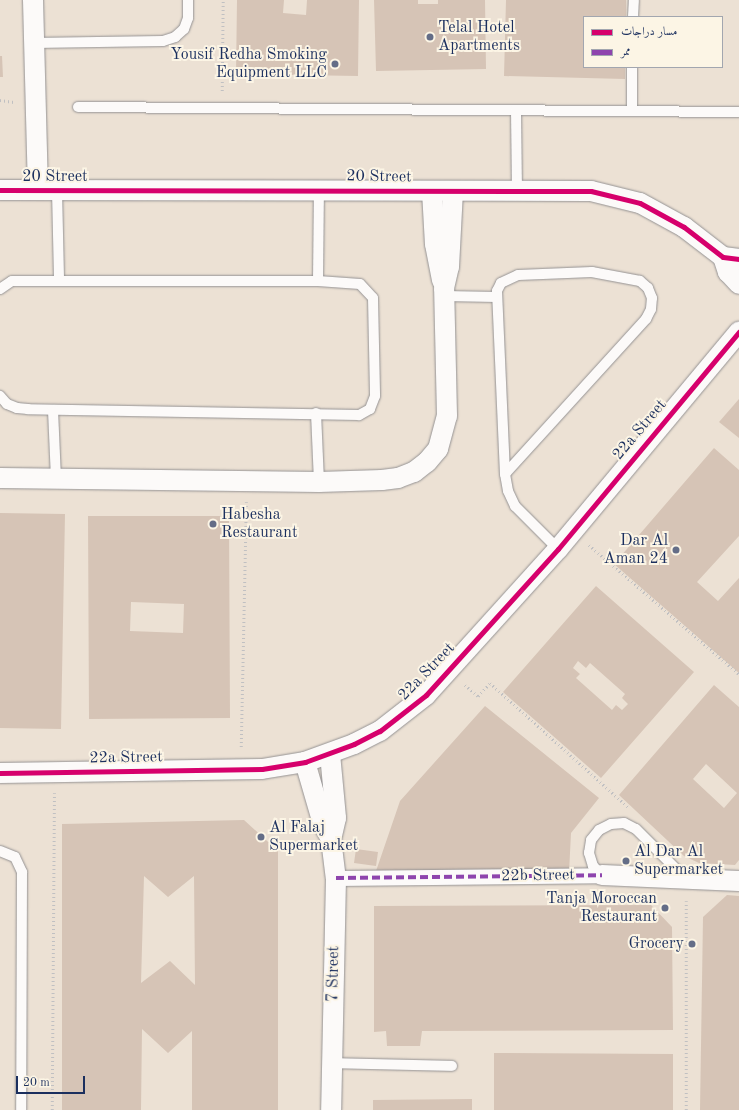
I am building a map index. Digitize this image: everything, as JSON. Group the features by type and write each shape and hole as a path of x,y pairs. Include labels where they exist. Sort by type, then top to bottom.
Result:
{"street":[{"path":"33,0 33,43 47,190"},
{"name":"20 Street","path":"0,190 319,189 453,191 517,189 591,191 640,203 679,224 731,258 728,272 739,284"},
{"path":"0,478 319,482 398,478 414,472 427,462 438,448 447,416 444,292 436,255 432,191"},
{"path":"444,292 449,267 453,191"},
{"name":"22a Street","path":"0,773 240,770 305,762 354,744 404,714 448,671 573,532 739,332"},
{"name":"7 Street","path":"330,754 336,818 331,839 336,878 331,1110"},
{"name":"7 Street","path":"305,762 323,824 331,839"},
{"name":"22b Street","path":"336,878 602,875 686,880 739,881"}],"lane":[{"path":"33,43 163,41 175,38 184,29 188,18 188,0"},
{"path":"633,16 634,0"},
{"path":"632,68 632,111"},
{"path":"78,107 739,112"},
{"path":"516,110 517,189"},
{"path":"318,281 319,189"},
{"path":"47,190 59,280"},
{"path":"505,474 646,319 651,309 652,298 648,288 640,281 592,272 508,277 501,283 496,297 505,474 508,491 515,506 558,549"},
{"path":"0,289 12,281 59,280 318,281 360,284 373,298 375,396 370,409 359,415 316,413 53,410 17,408 7,404 0,396"},
{"path":"444,292 496,297"},
{"path":"53,410 56,479"},
{"path":"316,413 319,482"},
{"path":"602,875 593,866 589,853 591,840 599,830 618,824 636,829 686,880"},
{"path":"0,850 15,857 22,872 21,1110"},
{"path":"332,1063 452,1066"}],"path":[{"path":"222,108 223,0"},
{"path":"240,770 246,481"},
{"path":"573,532 739,674"},
{"path":"448,671 478,696 490,683 625,804 631,811 636,829"},
{"path":"52,1110 54,773"},
{"path":"686,880 686,1110"}],"building":[{"path":"237,0 284,0 283,13 306,15 307,0 359,0 358,76 236,74"},
{"name":"Telal Hotel Apartments","path":"374,0 418,0 418,4 438,4 438,0 485,0 486,69 376,71"},
{"path":"506,0 626,0 626,16 583,16 583,68 625,68 625,79 504,76"},
{"path":"0,56 2,56 3,77 0,77"},
{"path":"739,399 739,438 719,422"},
{"name":"Dar Al Aman 24","path":"714,448 739,470 739,536 697,582 718,601 739,578 739,673 614,564"},
{"path":"0,513 65,514 61,729 0,728"},
{"path":"88,516 229,516 230,718 89,719","holes":["131,602 184,604 183,633 130,631"]},
{"path":"596,586 694,672 601,778 503,692","holes":["578,661 586,668 590,663 625,694 622,698 628,704 622,710 616,705 612,710 576,678 580,674 573,668"]},
{"path":"714,685 739,707 739,860 735,865 699,863 684,856 619,795","holes":["706,764 737,793 724,808 693,779"]},
{"path":"485,706 599,798 571,833 569,873 375,874 400,801"},
{"path":"244,820 278,851 278,1110 192,1110 192,1031 168,1053 142,1029 141,1110 62,1110 62,824","holes":["144,876 168,897 194,876 195,985 170,961 141,983"]},
{"path":"356,849 378,852 376,866 354,863"},
{"path":"727,895 739,896 739,1110 700,1110 703,917"},
{"path":"651,905 672,927 673,1030 422,1031 420,1046 387,1046 386,1031 374,1032 374,906"},
{"path":"494,1053 673,1054 673,1110 494,1110"},
{"path":"472,1099 472,1110 373,1110 373,1100"}],"marked path":[{"path":"336,878 602,875"}],"cycle path":[{"path":"0,190 591,191 640,203 684,227 723,257 739,259"},
{"path":"0,773 262,769 305,762 354,744 380,731 426,695 558,549 739,332"}],"place":[{"name":"Telal Hotel Apartments","path":"430,37"},
{"name":"Yousif Redha Smoking Equipment LLC","path":"335,64"},
{"name":"Habesha Restaurant","path":"213,524"},
{"name":"Dar Al Aman 24","path":"676,550"},
{"name":"Al Falaj Supermarket","path":"261,837"},
{"name":"Al Dar Al Supermarket","path":"626,861"},
{"name":"Tanja Moroccan Restaurant","path":"665,908"},
{"name":"Grocery","path":"692,944"}]}
